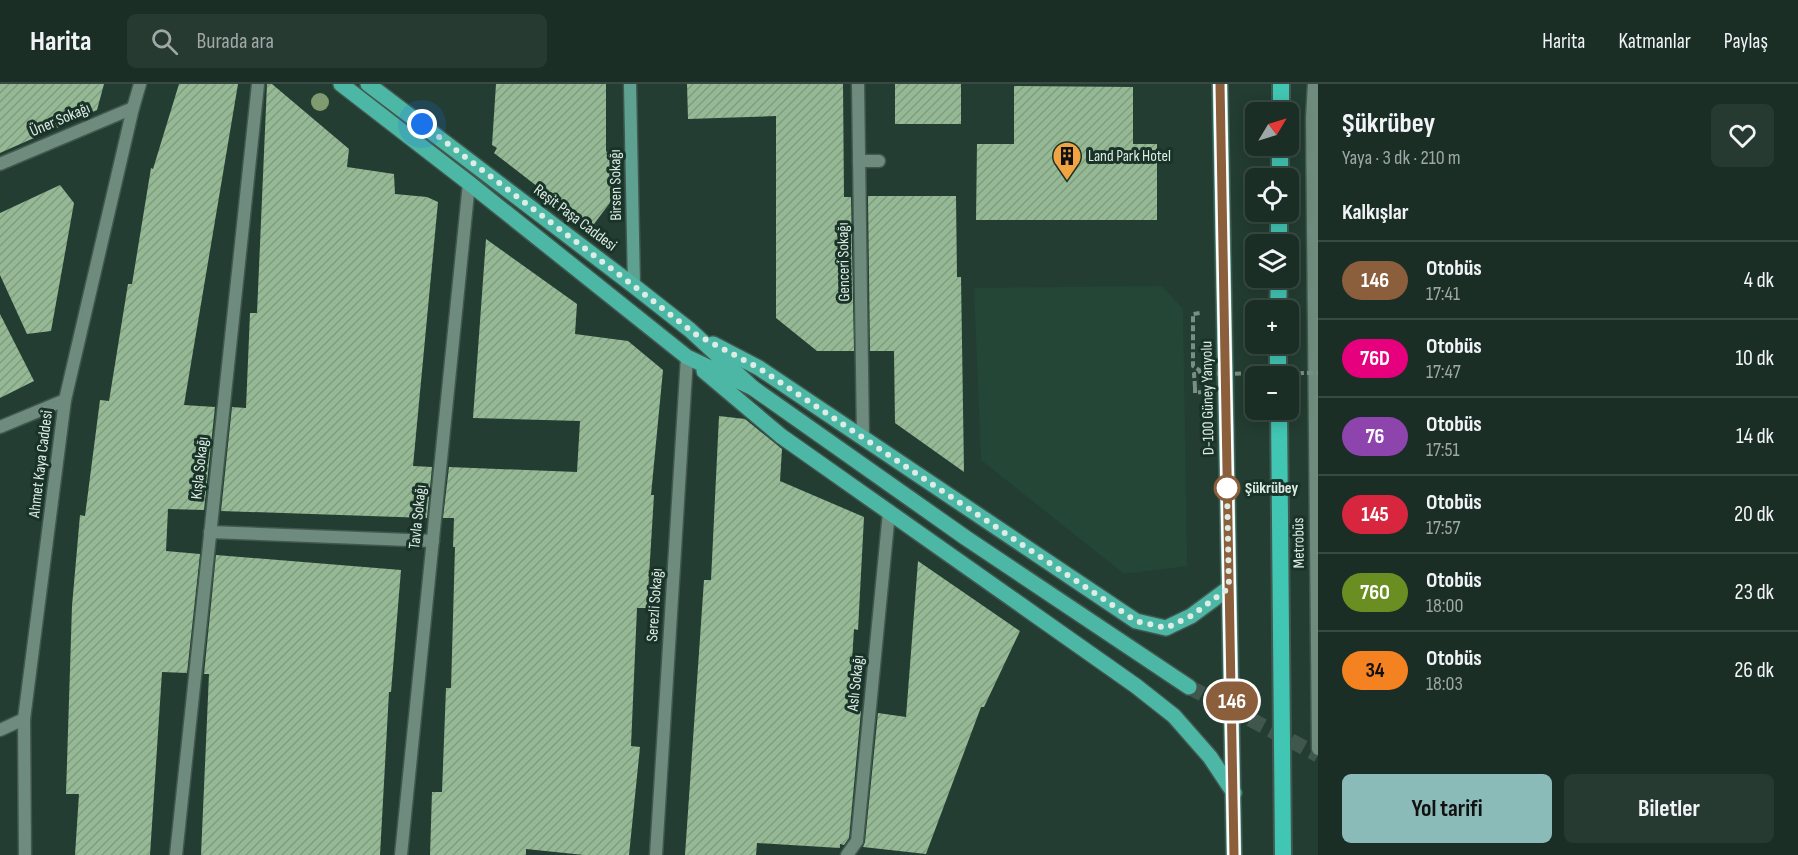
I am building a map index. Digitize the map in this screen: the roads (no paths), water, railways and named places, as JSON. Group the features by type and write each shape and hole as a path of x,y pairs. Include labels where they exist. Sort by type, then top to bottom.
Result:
{"highway":[{"path":"1281,84 1281,102"},
{"path":"1279,420 1284,855"}],"main road":[{"name":"Reşit Paşa Caddesi","path":"341,84 687,357 753,388"},
{"name":"Reşit Paşa Caddesi","path":"368,84 695,334 753,388 966,538 1189,687"},
{"name":"Birsen Sokağı","path":"630,84 634,286"},
{"name":"D-100 Güney Yanyolu","path":"1220,84 1234,855"},
{"path":"695,334 759,368 1136,621 1166,628 1191,616 1229,588"},
{"path":"687,357 781,435 1136,686 1174,716 1210,757 1234,793"}],"street":[{"name":"Ahmet Kaya Caddesi","path":"25,855 24,719 65,400 140,84"},
{"name":"Kışla Sokağı","path":"176,855 258,84"},
{"name":"Genceri Sokağı","path":"858,84 863,439"},
{"name":"Metrobüs","path":"1314,84 1312,118 1318,749"},
{"name":"Üner Sokağı","path":"0,164 133,108"},
{"path":"859,161 879,160"},
{"name":"Tavla Sokağı","path":"401,855 469,183"},
{"name":"Serezli Sokağı","path":"656,855 687,357"},
{"path":"0,427 65,400"},
{"name":"Aslı Sokağı","path":"847,855 857,841 889,512"},
{"path":"210,532 433,541"},
{"path":"0,730 24,719"}],"tunnel":[{"path":"1189,687 1318,755"}],"place":[{"name":"Land Park Hotel","path":"1067,182"},
{"name":"Şükrübey","path":"1227,488"}]}
